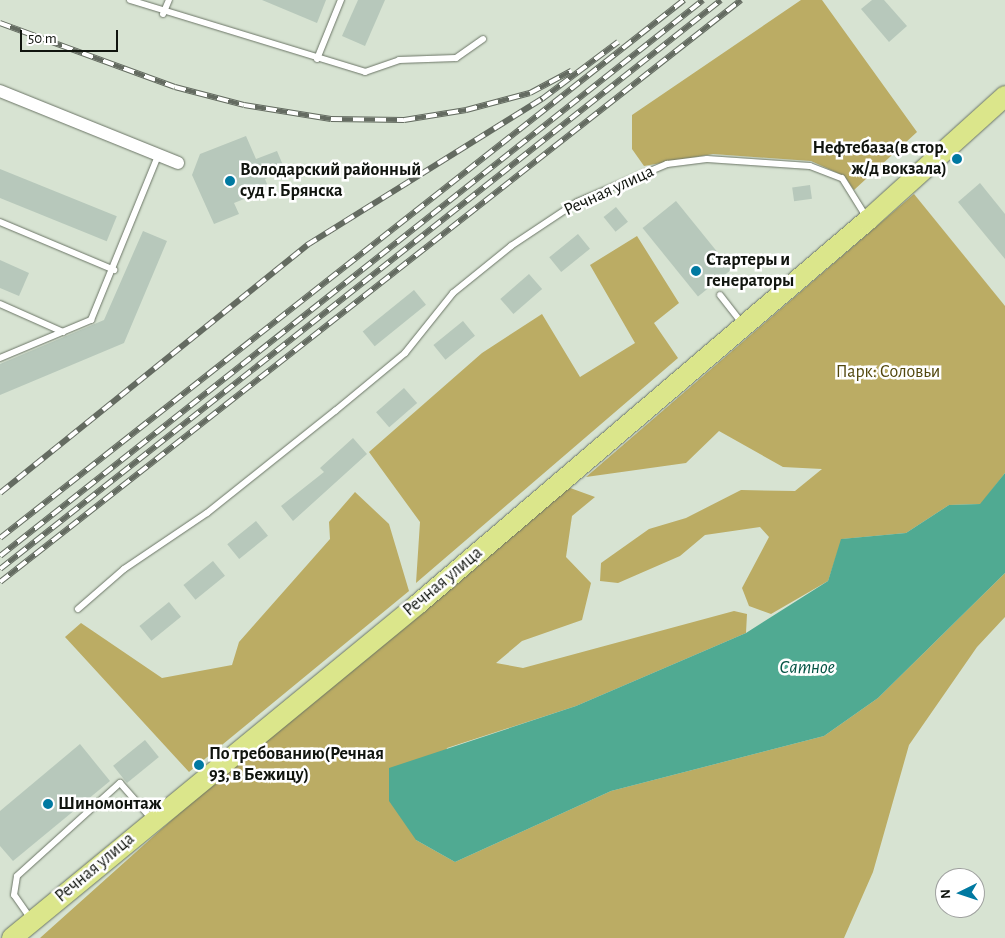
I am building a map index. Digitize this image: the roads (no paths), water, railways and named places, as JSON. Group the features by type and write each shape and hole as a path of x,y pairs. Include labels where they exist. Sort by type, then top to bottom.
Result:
{"main road":[{"name":"Речная улица","path":"12,938 153,820 418,604 743,324 868,220 1005,96"}],"street":[{"path":"0,91 178,163"}],"lane":[{"path":"130,0 163,14 365,72 399,60 456,58 483,39"},
{"path":"163,14 169,0"},
{"path":"317,59 341,0"},
{"path":"0,358 91,320 114,270 158,156"},
{"name":"Речная улица","path":"78,609 124,569 207,514 405,354 454,293 511,246 577,202 667,164 707,160 810,166 842,178 868,220"},
{"path":"0,222 114,270"},
{"path":"720,295 743,324"},
{"path":"0,304 63,332"},
{"path":"32,920 14,894 17,876 120,783 153,820"}],"water":[{"name":"Сатное","path":"1005,473 1005,573 878,698 824,736 611,791 455,862 416,840 389,801 389,768 576,706 746,633 828,581 841,539 906,533 949,505 980,504"}],"railway":[{"path":"0,538 684,0"},
{"path":"0,556 703,0"},
{"path":"0,569 721,0"},
{"path":"0,582 741,0"},
{"path":"0,23 175,87 244,105 331,119 404,120 466,110 530,93 571,71"},
{"path":"0,493 307,245 542,99 618,42"}],"place":[{"name":"Нефтебаза(в стор. ж/д вокзала)","path":"957,159"},
{"name":"Володарский районный суд г. Брянска","path":"230,181"},
{"name":"Стартеры и генераторы","path":"696,271"},
{"name":"По требованию(Речная 93, в Бежицу)","path":"199,765"},
{"name":"Шиномонтаж","path":"48,804"}],"park label":[{"name":"Парк: Соловьи","path":"888,372"}]}
